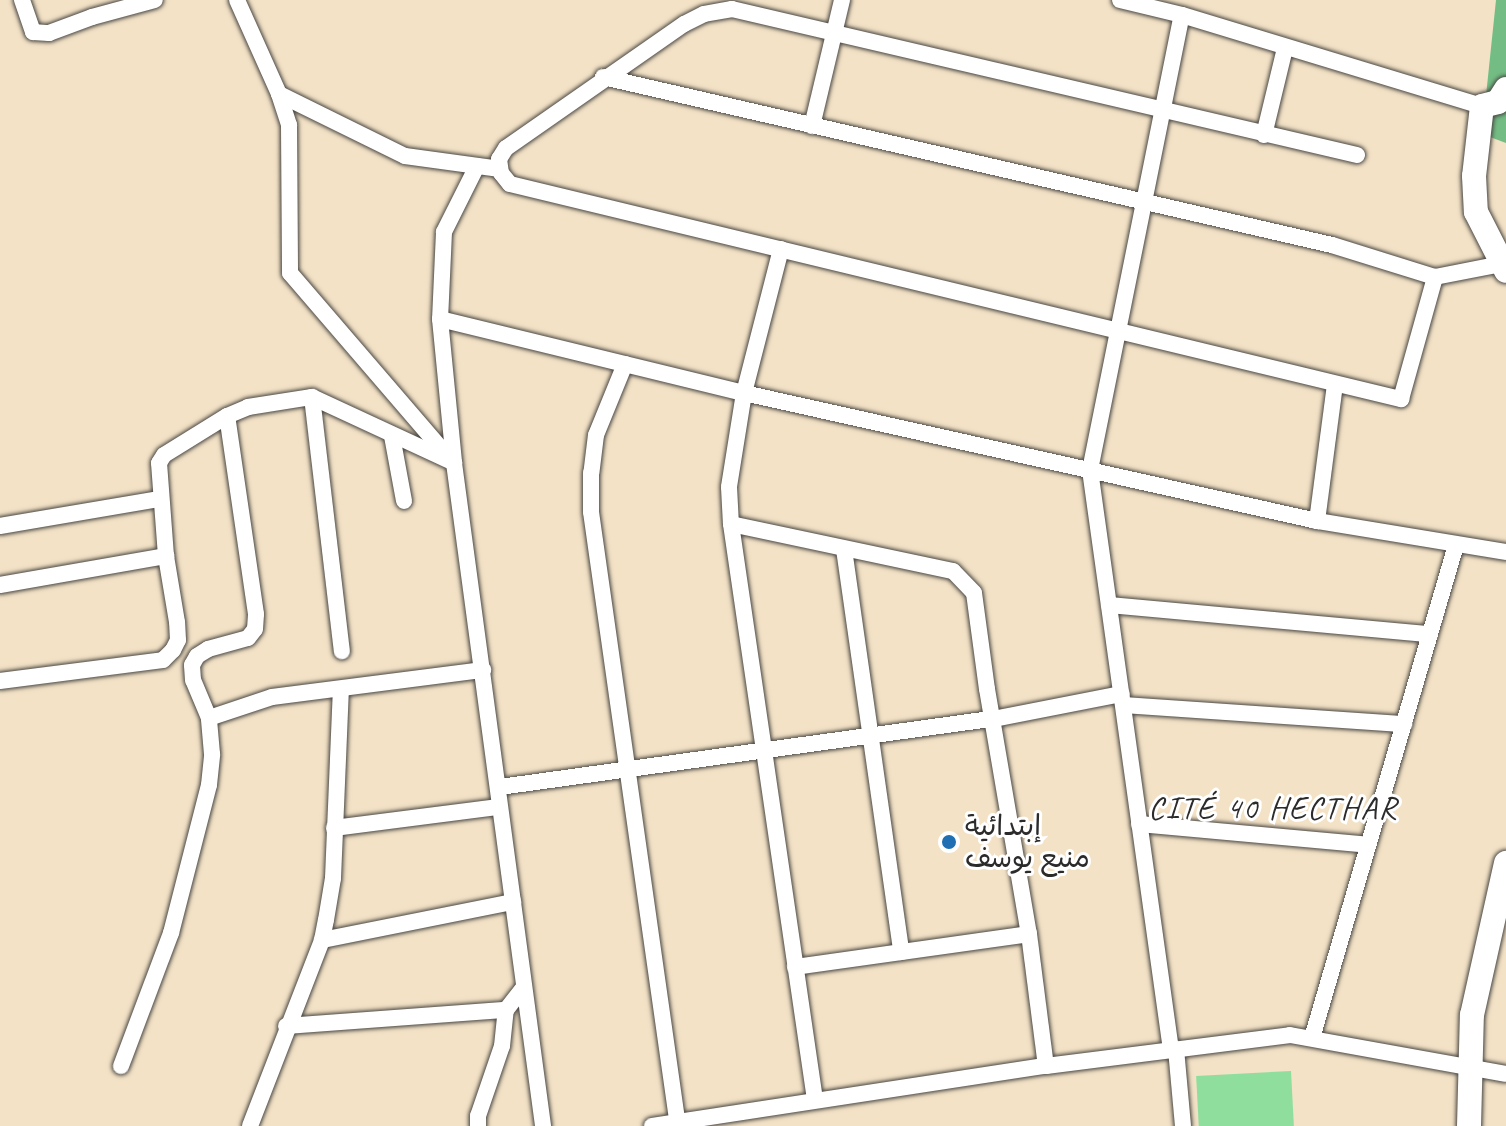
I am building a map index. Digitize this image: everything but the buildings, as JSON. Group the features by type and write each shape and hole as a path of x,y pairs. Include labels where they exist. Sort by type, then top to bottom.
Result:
{"main road":[{"path":"1504,267 1496,233 1476,212 1475,194 1482,106 1498,102 1506,89"},
{"path":"1469,1126 1468,1067 1475,993 1506,863"}],"street":[{"path":"22,0 33,32 49,33 92,17 155,0"},
{"path":"237,0 279,94 289,125 290,273 454,463"},
{"path":"812,126 842,0"},
{"path":"1130,1 1482,106"},
{"path":"1357,155 732,9 714,11 684,24 603,77 506,148 500,154 500,169 510,184 1401,399 1435,277"},
{"path":"1182,15 1121,330 1090,470 1183,1126"},
{"path":"1264,135 1285,48"},
{"path":"603,77 1332,245 1435,277 1504,267"},
{"path":"279,94 405,156 500,169"},
{"path":"477,166 444,232 440,319 454,463 500,787 499,807 543,1126"},
{"path":"781,249 744,393 730,481 731,524 815,1100"},
{"path":"440,319 744,393 1317,521 1506,552"},
{"path":"625,364 599,422 591,473 591,512 678,1124"},
{"path":"1317,521 1335,385"},
{"path":"0,681 163,660 178,640 166,556 159,463 164,455 227,416 248,407 312,397 454,463"},
{"path":"312,397 342,651"},
{"path":"121,1066 171,933 209,785 212,754 209,718 193,680 192,665 197,656 208,649 248,638 255,629 256,614 227,416"},
{"path":"392,436 404,501"},
{"path":"0,526 160,499"},
{"path":"731,524 953,571 967,582 974,593 1029,934 1046,1066"},
{"path":"1312,1038 1456,545"},
{"path":"844,549 901,952"},
{"path":"0,585 166,556"},
{"path":"1109,605 1430,634"},
{"path":"209,718 272,697 341,691 483,670"},
{"path":"250,1126 286,1026 322,940 333,878 341,691"},
{"path":"500,787 1123,700 1404,724"},
{"path":"334,828 499,807"},
{"path":"1139,824 1368,845"},
{"path":"322,940 513,902"},
{"path":"795,967 1029,934"},
{"path":"478,1126 478,1116 502,1046 506,1010 523,988"},
{"path":"286,1026 506,1010"},
{"path":"652,1126 1046,1066 1290,1035 1506,1074"}],"green space":[{"path":"1496,0 1506,0 1506,143 1482,134"},
{"path":"1291,1071 1294,1126 1199,1126 1196,1076"}],"place":[{"name":"إبتدائية منيع يوسف","path":"949,842"}],"district":[{"name":"CITÉ 40 HECTHAR","path":"1273,808"}]}
